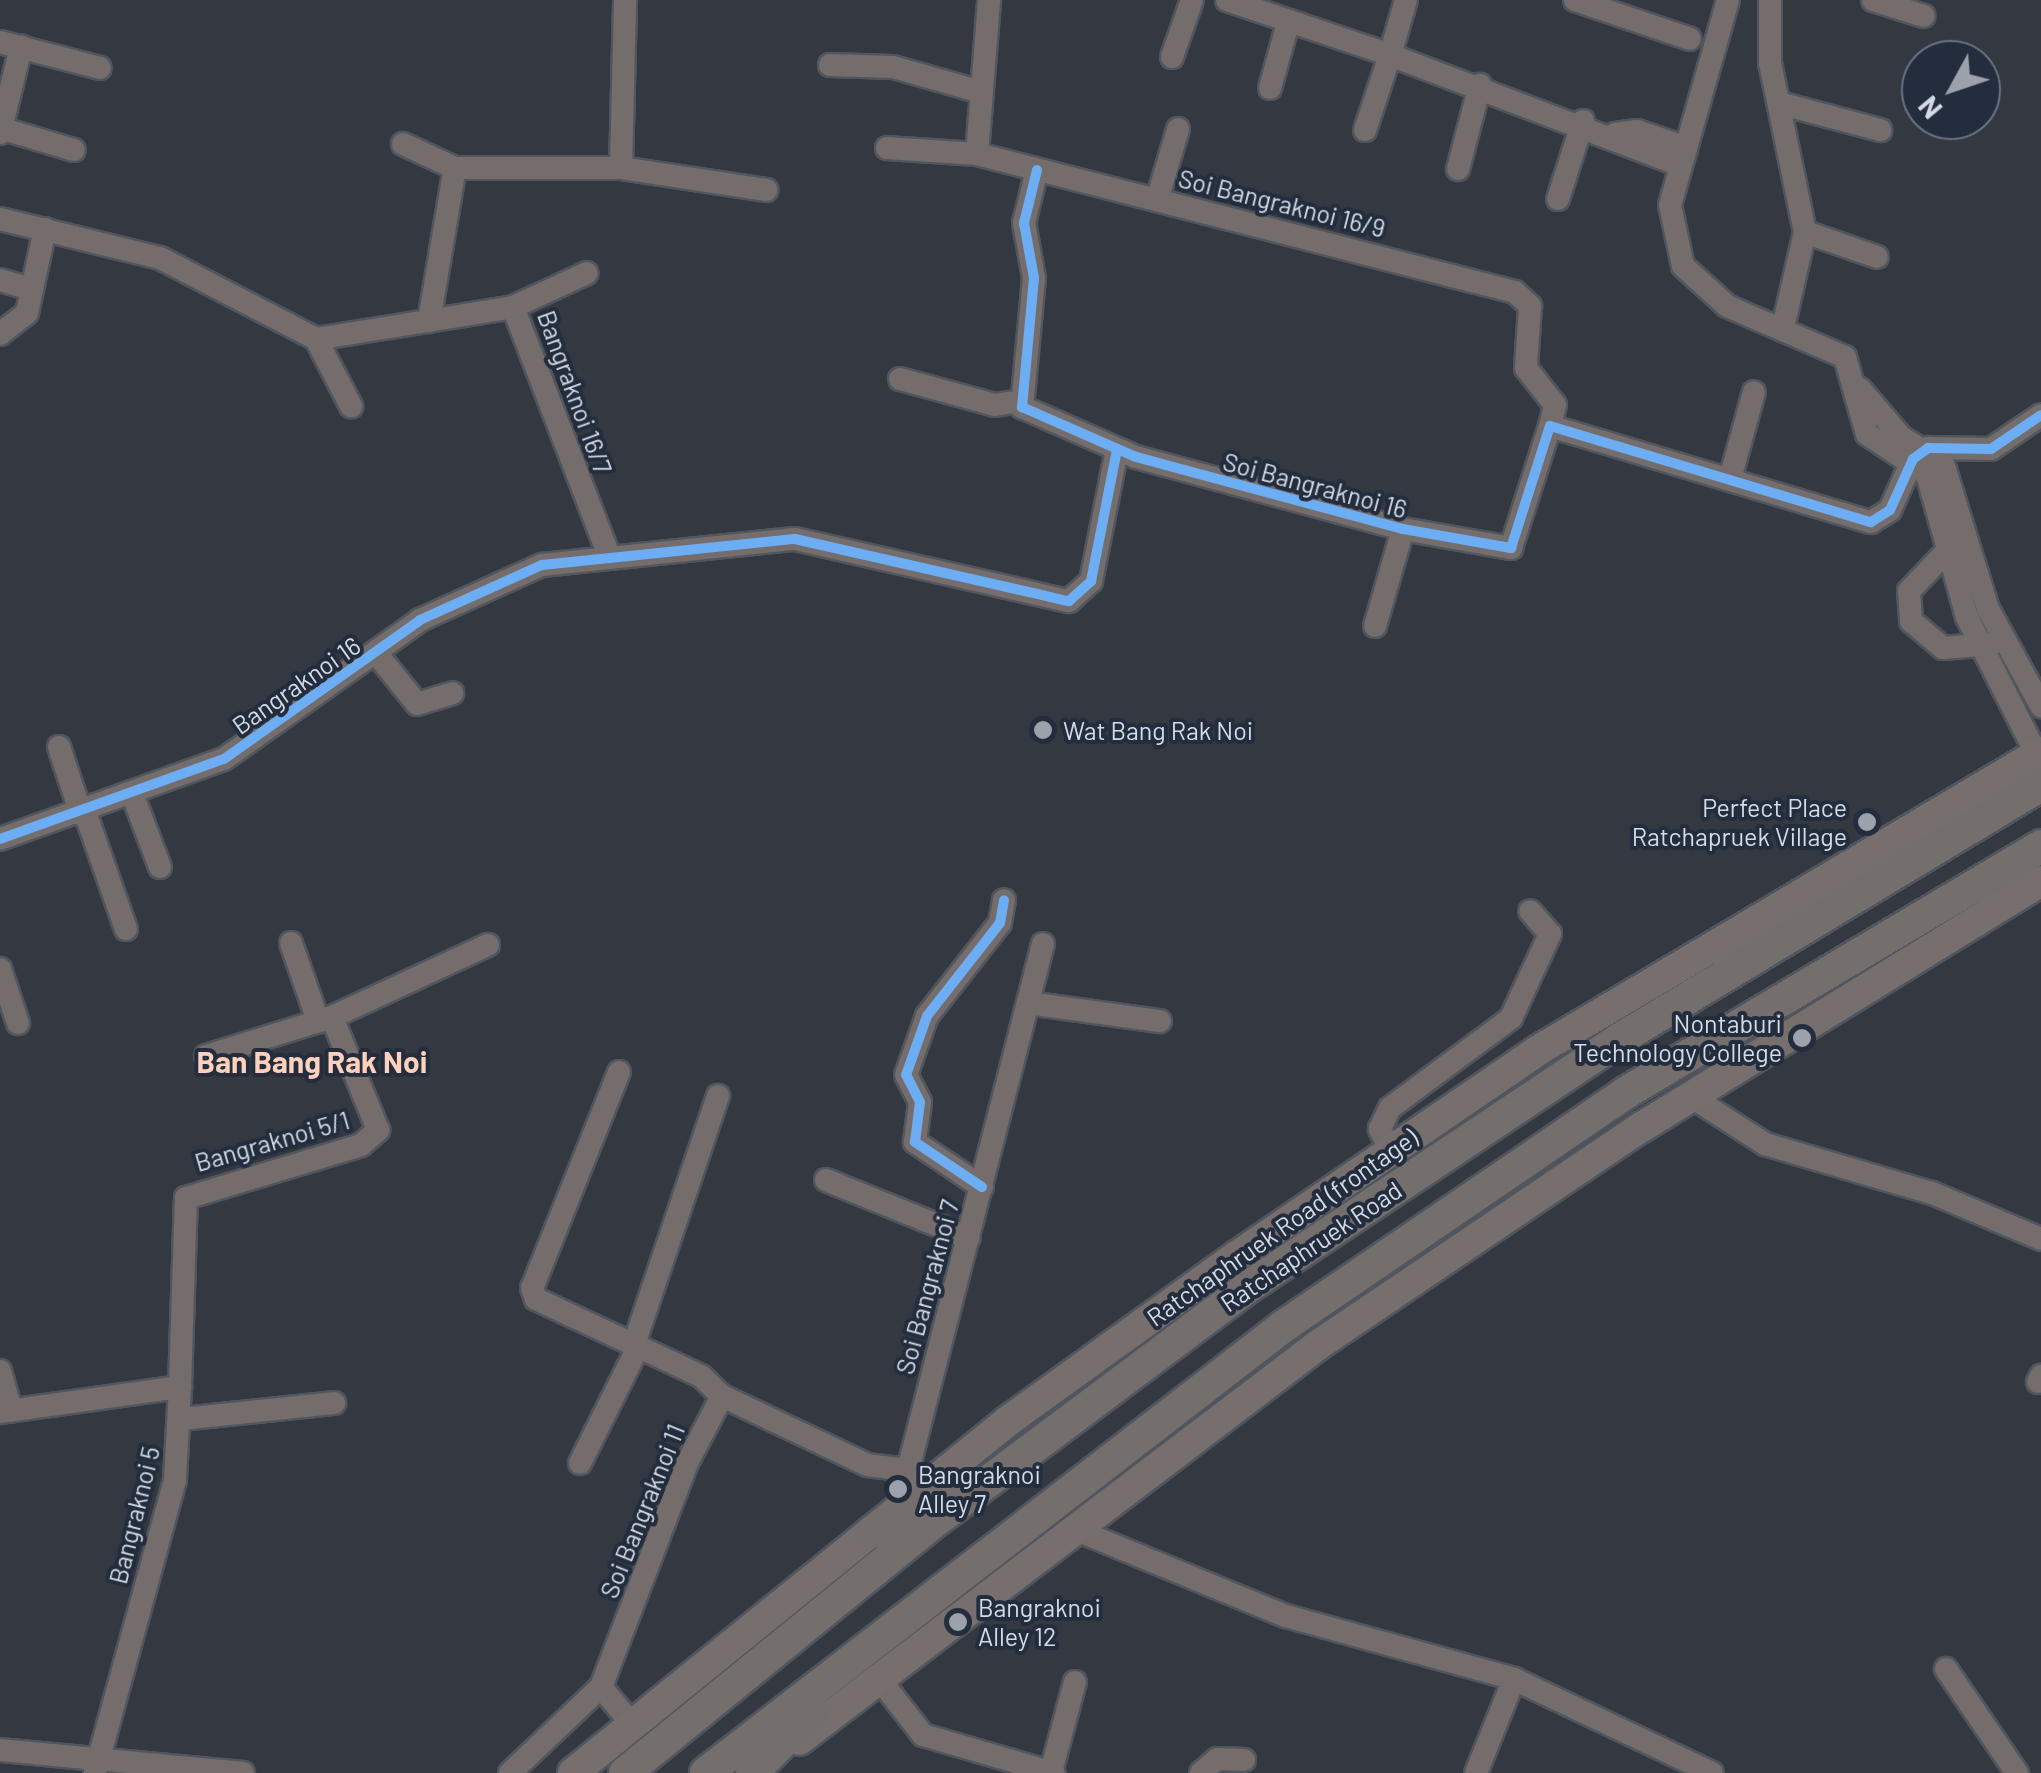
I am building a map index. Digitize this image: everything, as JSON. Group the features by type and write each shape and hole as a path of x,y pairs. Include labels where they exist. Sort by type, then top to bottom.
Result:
{"main road":[{"name":"Ratchaphruek Road (frontage)","path":"573,1773 872,1532 915,1480 1391,1151 1604,1010 2040,764"},
{"name":"Ratchaphruek Road","path":"626,1773 1025,1452 1251,1285 2040,764"},
{"name":"Ratchaphruek Road","path":"706,1773 1284,1326 1627,1092 2041,846"},
{"path":"763,1771 877,1676 1072,1528 1563,1179 1690,1096 2041,881"},
{"path":"872,1532 1025,1452"},
{"path":"763,1771 912,1611"}],"street":[{"path":"621,168 625,0"},
{"path":"977,154 989,0"},
{"path":"1172,57 1192,0"},
{"path":"1227,0 1615,134 1637,131 1683,156"},
{"path":"1365,130 1406,0"},
{"path":"1575,0 1690,39"},
{"path":"1728,0 1683,156 1671,234 1683,266 1727,306 1838,348 1860,389 1902,437 1953,481 2004,638 2041,706"},
{"path":"1770,0 1779,103 1804,232 1783,327"},
{"path":"1872,0 1924,16"},
{"path":"1270,88 1288,22"},
{"path":"74,150 0,130 10,44 100,68"},
{"path":"830,65 893,67 981,92"},
{"path":"1458,168 1480,85"},
{"path":"1779,103 1880,130"},
{"path":"1558,199 1583,121"},
{"path":"1157,200 1178,129"},
{"path":"404,144 455,168 621,168 766,190"},
{"name":"Soi Bangraknoi 16/9","path":"887,148 977,154 1515,292 1530,306 1526,368 1554,404 1550,426"},
{"path":"430,321 455,168"},
{"path":"900,378 995,405 1018,401 1034,278 1024,223 1037,170"},
{"path":"0,219 160,258 316,339 351,406"},
{"path":"0,334 27,314 45,229"},
{"path":"1804,232 1877,257"},
{"path":"513,307 587,272"},
{"path":"0,280 31,289"},
{"name":"Bangraknoi 16/7","path":"316,339 513,307 608,552"},
{"path":"1730,479 1754,392"},
{"name":"Soi Bangraknoi 16","path":"1018,401 1118,450 1402,529 1511,548 1550,426"},
{"path":"1920,453 1992,449 2041,415"},
{"path":"1550,426 1871,522 1890,510 1920,453"},
{"path":"608,552 795,539 1069,601 1091,581 1118,450"},
{"path":"1920,453 1935,489 1948,550 1981,649 2040,764"},
{"path":"1375,626 1402,529"},
{"path":"1948,550 1909,591 1911,621 1942,648 1981,649 2004,638"},
{"name":"Bangraknoi 16","path":"0,839 133,796 224,760 376,653 478,591 608,552"},
{"path":"376,653 417,704 452,694"},
{"path":"59,748 126,929"},
{"path":"133,796 160,867"},
{"path":"982,1187 915,1142 920,1102 906,1074 926,1016 1002,911"},
{"path":"1391,1151 1381,1119 1511,1018 1546,951 1550,934 1530,911"},
{"name":"Bangraknoi 5/1","path":"180,1387 186,1198 360,1146 376,1120 291,943"},
{"name":"Soi Bangraknoi 7","path":"915,1480 969,1238 1043,944"},
{"path":"206,1056 325,1019 488,946"},
{"path":"0,969 18,1022"},
{"path":"1028,1003 1160,1021"},
{"path":"619,1072 532,1288 545,1306 636,1346 722,1396 867,1465 915,1480"},
{"path":"580,1463 636,1346 718,1096"},
{"path":"1690,1096 1764,1144 1932,1193 2041,1239"},
{"path":"826,1180 969,1238"},
{"path":"0,1371 5,1411 180,1387"},
{"name":"Bangraknoi 5","path":"98,1765 175,1480 182,1419 180,1387"},
{"name":"Soi Bangraknoi 11","path":"510,1773 601,1687 686,1465 722,1396"},
{"path":"182,1419 334,1403"},
{"path":"1072,1528 1286,1616 1514,1678 1712,1773"},
{"path":"1946,1668 2017,1773"},
{"path":"877,1676 924,1735 1053,1772 1075,1682"},
{"path":"1476,1773 1514,1678"},
{"path":"601,1687 631,1723"},
{"path":"0,1750 98,1765 244,1773"},
{"path":"1200,1773 1217,1759 1244,1760"}],"cycle path":[{"path":"1037,170 1024,223 1034,278 1022,407 1136,457 1403,529 1511,548 1550,426 1871,522 1890,510 1913,459 1928,448 1991,449 2041,415"},
{"path":"0,839 224,759 420,620 542,565 795,539 1069,601 1091,581 1117,450"},
{"path":"982,1187 915,1142 920,1102 906,1075 927,1016 1000,923 1004,900"}],"place":[{"name":"Wat Bang Rak Noi","path":"1043,730"},
{"name":"Perfect Place Ratchapruek Village","path":"1867,822"},
{"name":"Nontaburi Technology College","path":"1802,1038"},
{"name":"Bangraknoi Alley 7","path":"898,1489"},
{"name":"Bangraknoi Alley 12","path":"958,1622"}],"district":[{"name":"Ban Bang Rak Noi","path":"312,1061"}]}
